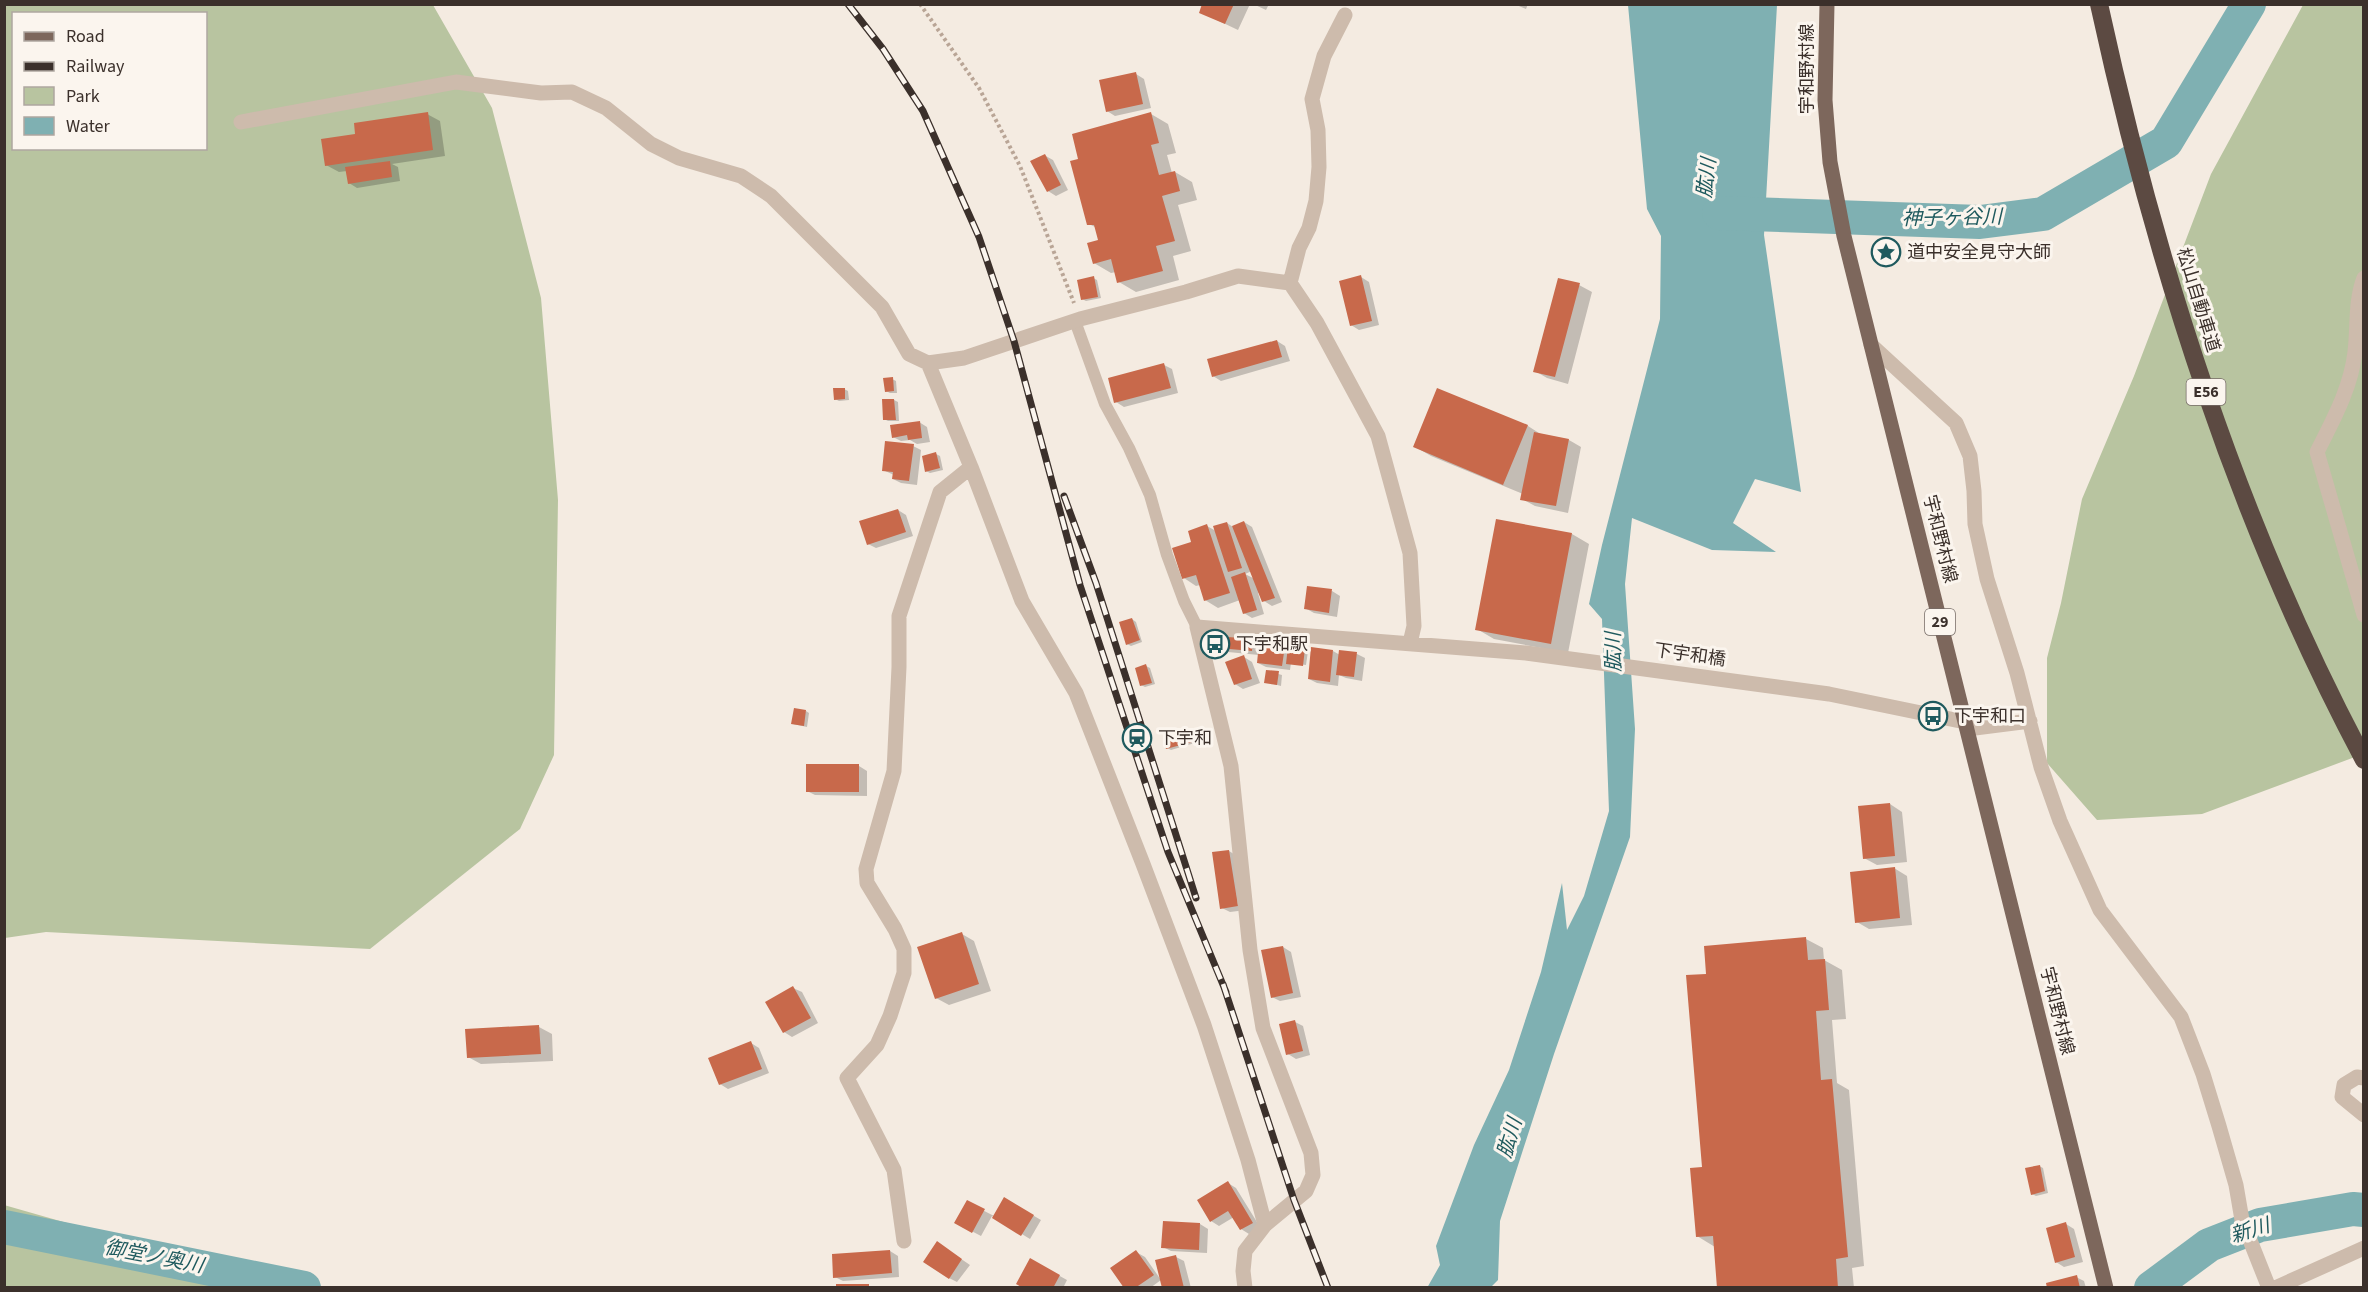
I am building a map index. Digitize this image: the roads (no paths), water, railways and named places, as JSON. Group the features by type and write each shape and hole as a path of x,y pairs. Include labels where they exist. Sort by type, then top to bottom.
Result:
{"highway":[{"name":"松山自動車道","path":"2099,4 2142,187 2185,333 2236,480 2283,596 2364,760"}],"main road":[{"name":"宇和野村線","path":"1827,4 1825,100 1830,162 1844,236 2106,1287"}],"street":[{"path":"1290,283 1299,248 1309,228 1316,201 1319,167 1318,130 1312,99 1324,56 1346,15"},
{"path":"242,122 456,82 541,93 572,92 606,108 651,144 680,158 741,176 771,196 882,307 909,354 928,363 964,358 1077,320 1238,276 1290,283 1317,323 1378,436 1410,553 1414,626 1410,643"},
{"path":"2364,278 2359,289 2355,353 2349,382 2338,411 2317,452 2364,615"},
{"path":"1871,345 1956,423 1970,456 1975,524 1987,579 2030,721 2041,767 2060,821 2100,910 2181,1017 2203,1074 2219,1126 2236,1185 2242,1220 2270,1287"},
{"path":"928,363 1022,601 1076,693 1143,864 1204,1025 1248,1160 1265,1225"},
{"path":"904,1241 894,1170 847,1078 877,1045 890,1016 904,973 904,949 895,929 867,883 866,869 894,771 899,667 898,616 940,492 971,467"},
{"path":"1197,627 1231,766 1250,950 1263,1028 1311,1153 1313,1175 1306,1191 1265,1225 1245,1251 1243,1271 1245,1287"},
{"name":"下宇和橋","path":"1197,627 1526,653 1829,694 1966,726 2030,721"},
{"path":"2364,1078 2357,1077 2344,1085 2342,1097 2364,1115"},
{"path":"2275,1287 2364,1248"}],"lane":[{"path":"1077,320 1105,405 1129,448 1150,495 1170,564 1197,627"}],"water":[{"name":"肱川","path":"1628,5 1777,5 1764,235 1801,492 1755,479 1733,523 1776,552 1712,550 1632,518 1625,584 1635,729 1630,837 1554,1054 1500,1221 1498,1280 1491,1287 1427,1288 1440,1265 1436,1246 1474,1145 1509,1070 1541,972 1562,883 1567,930 1584,896 1609,811 1602,619 1589,604 1660,319 1661,236 1647,209"}],"waterway":[{"name":"神子ヶ谷川","path":"1719,213 1980,222 2043,214 2166,142 2249,4"},
{"name":"新川","path":"2151,1288 2209,1245 2260,1225 2353,1209 2364,1210"},
{"name":"御堂ノ奥川","path":"4,1227 304,1288"}],"railway":[{"path":"848,4 883,49 923,111 979,237 1014,341 1080,585 1168,852 1226,992"},
{"path":"1064,496 1096,583 1196,898"},
{"path":"1223,984 1294,1200 1328,1288"}],"place":[{"name":"道中安全見守大師","path":"1886,252"},
{"name":"下宇和駅","path":"1215,644"},
{"name":"下宇和口","path":"1933,716"},
{"name":"下宇和","path":"1137,738"}]}
